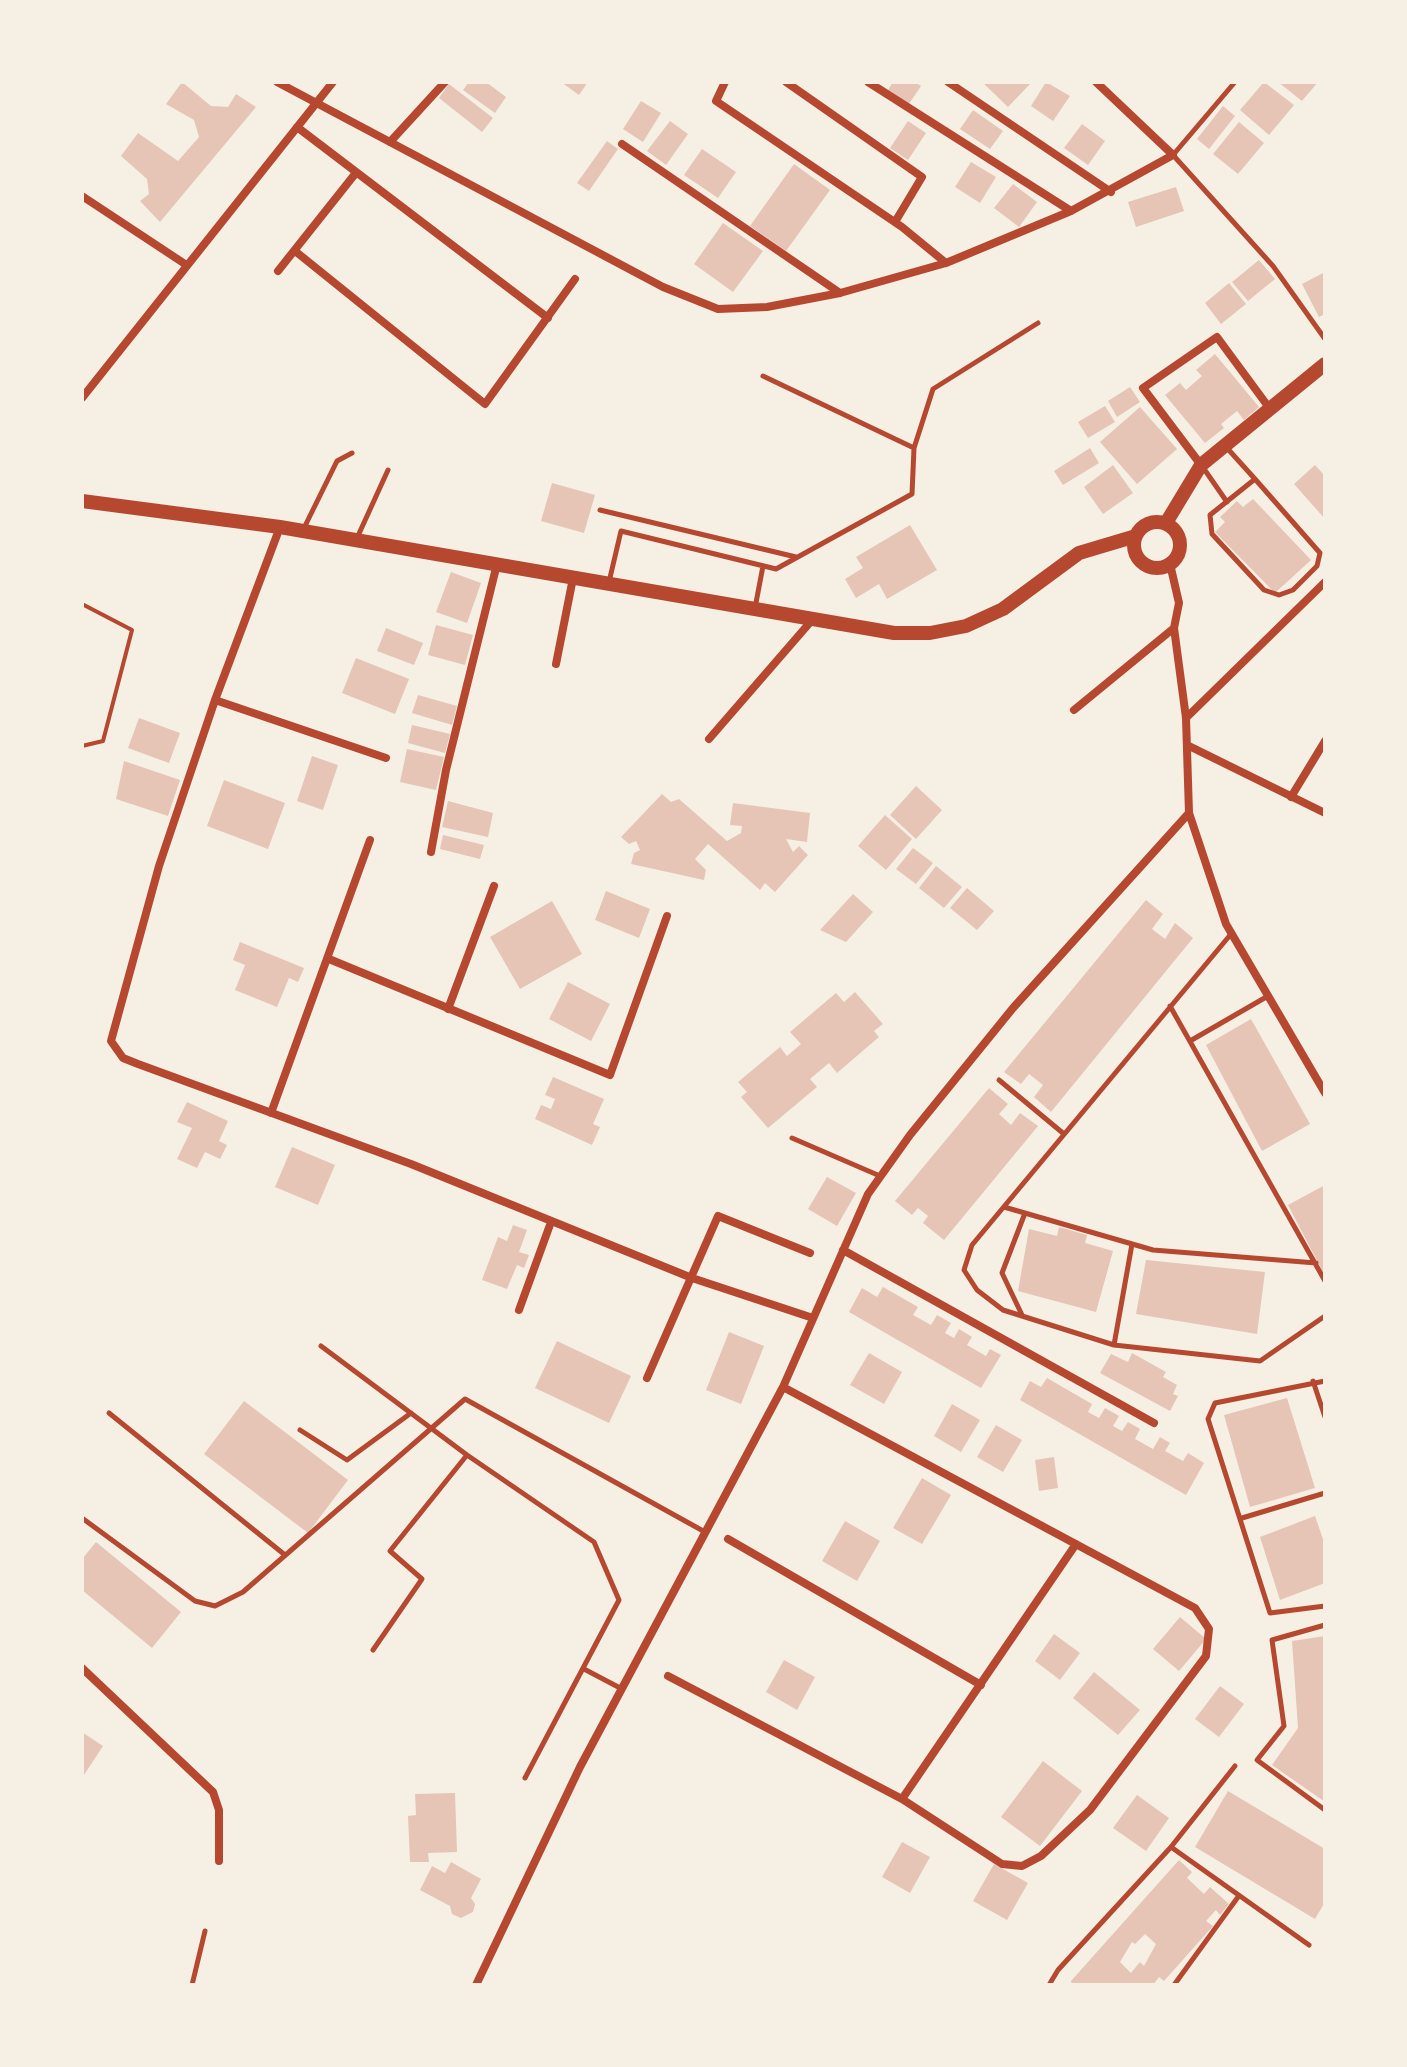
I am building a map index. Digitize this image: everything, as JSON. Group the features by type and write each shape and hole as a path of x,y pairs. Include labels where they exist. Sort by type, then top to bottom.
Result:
{"main road":[{"path":"1166,523 1201,465 1324,366"},
{"path":"82,501 280,527 894,633 930,633 966,626 1003,609 1079,553 1136,536 1145,525 1166,523"},
{"path":"1136,536 1135,550 1142,563 1157,568 1170,564 1177,556 1180,541 1166,523"}],"street":[{"path":"277,82 663,287 718,309 767,307 840,293 946,263 1111,192 1173,155 1096,82"},
{"path":"82,397 333,82"},
{"path":"390,142 445,82"},
{"path":"725,82 716,101 895,222 946,263"},
{"path":"786,82 922,177 895,222"},
{"path":"868,82 1071,211"},
{"path":"948,82 1111,192"},
{"path":"297,127 548,318"},
{"path":"622,144 840,293"},
{"path":"278,271 355,174"},
{"path":"82,196 185,264"},
{"path":"295,251 485,404 575,279"},
{"path":"1201,465 1143,388 1217,337 1270,409"},
{"path":"280,527 215,700 159,866 111,1041 123,1058 411,1164 692,1278 813,1318"},
{"path":"431,852 446,770 497,564"},
{"path":"1170,564 1179,603 1174,628 1186,718 1189,813 1231,933 1325,1093"},
{"path":"556,664 573,578"},
{"path":"1186,718 1325,582"},
{"path":"709,739 813,619"},
{"path":"1074,710 1174,628"},
{"path":"215,700 386,758"},
{"path":"1291,797 1325,741"},
{"path":"1187,745 1325,813"},
{"path":"476,1985 559,1809 783,1387 868,1194 1013,1008 1189,813"},
{"path":"271,1113 370,840"},
{"path":"448,1009 494,886"},
{"path":"329,959 610,1075 667,916"},
{"path":"647,1378 718,1216 810,1253"},
{"path":"519,1310 551,1222"},
{"path":"843,1250 1154,1423"},
{"path":"668,1676 902,1799 1002,1864 1022,1866 1041,1856 1090,1810 1206,1656 1209,1629 1195,1608 783,1387"},
{"path":"728,1539 981,1685"},
{"path":"902,1799 1076,1544"},
{"path":"82,1668 213,1792 219,1810 219,1861"}],"lane":[{"path":"1235,82 1173,155 1273,266 1325,339"},
{"path":"609,583 621,531 776,569 912,494 914,448 933,389 1038,323"},
{"path":"763,376 914,448"},
{"path":"1225,446 1255,479 1320,553 1317,566 1293,590 1279,595 1264,590 1212,534 1210,515 1255,479"},
{"path":"302,531 337,461 352,453"},
{"path":"1201,465 1227,502"},
{"path":"356,540 388,470"},
{"path":"600,510 796,557"},
{"path":"755,609 763,566"},
{"path":"1231,933 972,1245 964,1270 977,1290 1003,1310 1114,1345 1260,1361 1325,1316"},
{"path":"1190,1041 1268,996"},
{"path":"1170,1006 1325,1281"},
{"path":"999,1080 1064,1134"},
{"path":"792,1138 880,1176"},
{"path":"1004,1207 1153,1250 1316,1263"},
{"path":"1023,1316 1002,1273 1025,1213"},
{"path":"1114,1345 1132,1244"},
{"path":"321,1346 467,1455 594,1542 619,1600 525,1778"},
{"path":"1313,1381 1325,1417"},
{"path":"1325,1381 1215,1403 1208,1419 1270,1613 1325,1606"},
{"path":"82,1518 195,1601 215,1606 243,1592 465,1399 705,1532"},
{"path":"109,1413 285,1555"},
{"path":"300,1430 347,1460 411,1413"},
{"path":"373,1650 422,1579 390,1551 467,1455"},
{"path":"1242,1518 1325,1493"},
{"path":"1325,1625 1272,1640 1284,1726 1257,1760 1325,1810"},
{"path":"584,1669 622,1689"},
{"path":"1049,1985 1058,1970 1171,1847 1235,1766"},
{"path":"1171,1847 1309,1945"},
{"path":"1174,1985 1238,1897"},
{"path":"192,1985 205,1931"}],"path":[{"path":"82,604 132,630 103,741 82,746"}],"building":[{"path":"182,82 211,106 228,107 236,94 256,107 160,222 140,201 149,194 147,179 121,156 138,133 178,161 199,137 194,120 166,104"},
{"path":"469,82 486,82 506,97 495,113 463,90"},
{"path":"561,82 588,82 579,95"},
{"path":"893,82 915,82 921,86 909,104 888,90"},
{"path":"982,82 1032,82 1008,107"},
{"path":"1046,82 1070,96 1053,121 1031,106"},
{"path":"1264,82 1294,105 1269,135 1240,110"},
{"path":"1278,82 1318,82 1302,101"},
{"path":"449,84 493,118 482,132 439,98"},
{"path":"641,101 661,113 643,142 623,129"},
{"path":"1223,106 1235,116 1209,149 1197,139"},
{"path":"973,110 1003,131 990,149 960,129"},
{"path":"670,121 688,134 666,165 647,151"},
{"path":"908,121 926,133 908,160 890,148"},
{"path":"1239,122 1264,143 1238,174 1213,154"},
{"path":"1082,124 1105,141 1088,165 1064,148"},
{"path":"607,141 618,149 589,191 577,183"},
{"path":"702,149 736,172 718,198 684,175"},
{"path":"971,162 996,177 980,203 955,187"},
{"path":"794,164 830,190 786,251 750,226"},
{"path":"1013,184 1037,202 1019,227 994,208"},
{"path":"1176,187 1184,211 1136,227 1128,202"},
{"path":"723,223 763,251 733,292 694,264"},
{"path":"1259,260 1275,279 1248,301 1232,282"},
{"path":"1325,272 1325,314 1319,317 1302,284"},
{"path":"1229,283 1246,304 1221,324 1205,303"},
{"path":"1215,354 1259,407 1244,420 1237,411 1221,424 1224,428 1205,443 1165,395 1180,383 1186,390 1202,376 1196,370"},
{"path":"1130,387 1140,402 1117,417 1108,401"},
{"path":"1105,406 1115,422 1088,438 1078,422"},
{"path":"1140,407 1177,449 1137,484 1100,442"},
{"path":"1090,448 1099,463 1063,485 1054,471"},
{"path":"1113,465 1133,493 1103,514 1084,487"},
{"path":"1315,465 1325,476 1325,519 1294,484"},
{"path":"552,483 595,495 584,533 541,521"},
{"path":"1253,499 1311,560 1275,593 1215,532 1225,522 1220,517 1237,501 1243,507"},
{"path":"910,525 937,570 887,599 879,584 856,598 845,579 863,568 856,557"},
{"path":"451,572 481,583 467,623 436,612"},
{"path":"436,625 473,635 465,665 428,655"},
{"path":"386,628 423,643 414,665 377,651"},
{"path":"356,658 409,679 395,714 342,693"},
{"path":"418,695 457,706 452,725 412,713"},
{"path":"139,718 180,733 169,763 128,748"},
{"path":"412,725 450,734 445,753 408,743"},
{"path":"407,749 444,757 436,790 400,782"},
{"path":"312,756 338,765 323,810 297,801"},
{"path":"124,761 180,780 168,816 116,799"},
{"path":"224,780 285,803 268,849 207,826"},
{"path":"916,786 942,810 916,839 890,815"},
{"path":"662,794 671,802 679,799 727,841 741,833 742,826 730,825 733,803 810,813 807,842 786,839 793,852 799,846 808,855 775,892 765,883 760,890 708,844 695,859 706,870 704,880 631,864 634,853 640,850 636,841 629,844 621,837"},
{"path":"448,801 493,813 488,837 442,827"},
{"path":"885,815 912,839 886,870 858,846"},
{"path":"443,835 484,845 480,859 440,849"},
{"path":"913,848 933,863 916,884 896,869"},
{"path":"936,866 962,887 944,908 919,888"},
{"path":"967,888 994,911 977,930 950,908"},
{"path":"606,891 650,909 639,938 595,920"},
{"path":"853,894 873,912 846,942 820,930"},
{"path":"1146,900 1163,914 1152,929 1165,939 1175,923 1193,938 1051,1112 1034,1097 1043,1085 1029,1074 1021,1084 1004,1072"},
{"path":"552,901 582,954 520,989 490,937"},
{"path":"240,942 304,968 298,982 289,978 277,1007 235,990 245,965 233,960"},
{"path":"568,982 610,1004 591,1041 549,1019"},
{"path":"855,992 883,1024 874,1031 879,1037 837,1073 829,1063 810,1079 817,1087 768,1128 741,1097 747,1092 738,1082 780,1047 787,1056 801,1044 790,1032 836,993 844,1002"},
{"path":"1251,1019 1310,1124 1262,1151 1206,1045"},
{"path":"553,1077 604,1099 593,1124 600,1127 592,1145 535,1119 541,1105 551,1109 555,1099 545,1095"},
{"path":"989,1088 1008,1104 999,1114 1011,1125 1020,1113 1038,1126 944,1240 923,1223 928,1216 918,1208 912,1215 895,1201"},
{"path":"187,1102 228,1121 219,1141 227,1145 220,1159 205,1152 197,1168 177,1159 192,1128 177,1122"},
{"path":"292,1147 335,1165 318,1205 275,1187"},
{"path":"827,1177 856,1193 837,1226 808,1209"},
{"path":"1325,1185 1325,1276 1288,1205"},
{"path":"513,1225 527,1230 519,1252 529,1255 524,1268 517,1265 507,1289 482,1280 498,1237 507,1241"},
{"path":"1059,1227 1087,1235 1085,1243 1113,1251 1096,1312 1018,1291 1029,1229 1057,1236"},
{"path":"1146,1260 1265,1272 1257,1334 1136,1314"},
{"path":"883,1287 918,1307 913,1315 931,1325 937,1315 951,1323 945,1333 954,1338 959,1329 972,1337 967,1345 986,1356 990,1349 1001,1355 981,1388 849,1312 862,1288 877,1297"},
{"path":"729,1332 764,1346 741,1404 706,1390"},
{"path":"557,1341 631,1376 609,1423 535,1388"},
{"path":"869,1353 902,1372 884,1404 850,1385"},
{"path":"1132,1353 1166,1372 1163,1377 1177,1385 1173,1394 1178,1396 1170,1411 1100,1373 1111,1354 1128,1362"},
{"path":"1047,1378 1092,1404 1088,1412 1099,1418 1105,1408 1119,1416 1113,1426 1122,1431 1128,1422 1140,1429 1135,1439 1153,1449 1160,1437 1170,1443 1165,1451 1183,1461 1188,1453 1204,1463 1186,1495 1020,1400 1030,1381 1041,1387"},
{"path":"1287,1398 1315,1488 1250,1507 1224,1415"},
{"path":"244,1401 348,1480 308,1533 204,1454"},
{"path":"952,1404 980,1420 961,1452 934,1436"},
{"path":"996,1425 1022,1440 1003,1472 977,1457"},
{"path":"1054,1457 1058,1488 1039,1491 1035,1460"},
{"path":"922,1478 951,1495 922,1544 893,1528"},
{"path":"1315,1516 1325,1545 1325,1583 1280,1600 1260,1537"},
{"path":"845,1521 880,1541 857,1581 822,1561"},
{"path":"96,1542 181,1612 152,1648 82,1590 82,1559"},
{"path":"1180,1617 1206,1639 1179,1671 1153,1649"},
{"path":"1054,1634 1080,1653 1060,1680 1035,1661"},
{"path":"1325,1636 1325,1802 1272,1765 1298,1728 1292,1641"},
{"path":"784,1660 815,1677 797,1710 766,1692"},
{"path":"1094,1672 1140,1710 1118,1735 1073,1698"},
{"path":"1220,1686 1244,1704 1219,1737 1195,1719"},
{"path":"82,1732 103,1746 82,1778"},
{"path":"1043,1761 1082,1791 1040,1846 1001,1817"},
{"path":"1228,1791 1325,1849 1325,1902 1315,1919 1195,1847"},
{"path":"455,1793 457,1852 428,1853 429,1862 410,1862 408,1816 416,1815 415,1794"},
{"path":"1137,1795 1169,1818 1146,1851 1113,1828"},
{"path":"902,1842 930,1857 910,1893 882,1877"},
{"path":"1179,1860 1192,1872 1187,1878 1204,1894 1210,1887 1229,1904 1220,1915 1216,1910 1206,1921 1213,1926 1164,1981 1159,1977 1153,1985 1072,1985 1071,1981","holes":["1145,1934 1156,1944 1144,1966 1140,1962 1131,1973 1120,1962 1132,1942 1135,1944"]},
{"path":"451,1862 481,1879 471,1898 475,1904 473,1912 461,1918 452,1914 450,1906 420,1890 432,1866 445,1873"},
{"path":"994,1864 1028,1883 1007,1920 973,1901"}]}
